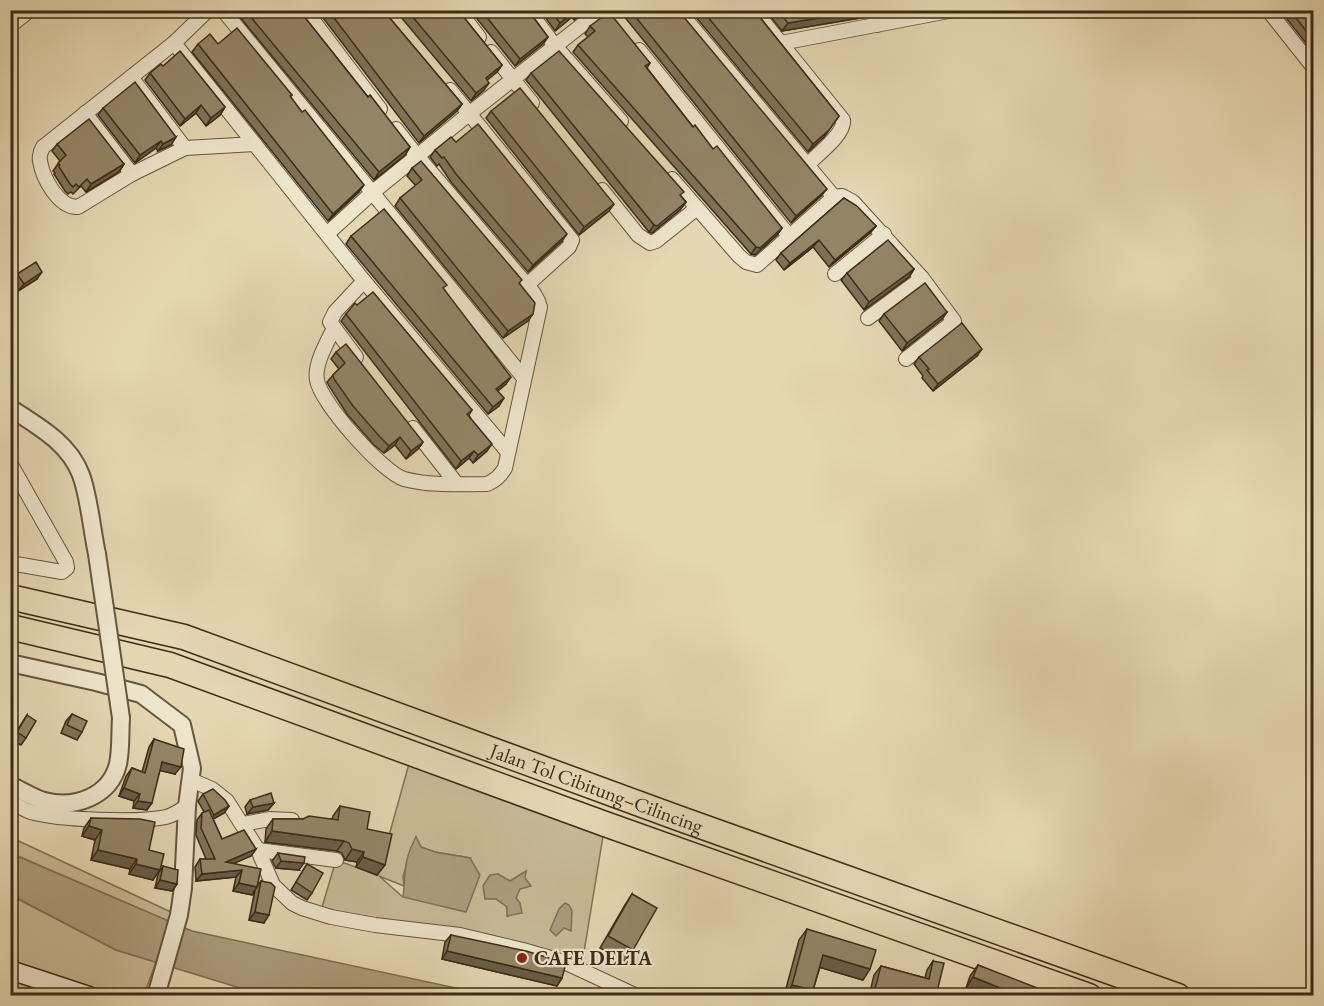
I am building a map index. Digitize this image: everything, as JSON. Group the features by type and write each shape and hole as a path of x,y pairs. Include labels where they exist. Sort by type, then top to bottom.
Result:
{"highway":[{"name":"Jalan Tol Cibitung–Cilincing","path":"10,597 184,637 688,822 1178,996"},
{"name":"Jalan Tol Cibitung–Cilincing","path":"10,627 170,665 605,824 1089,996"}],"main road":[{"path":"10,970 89,996"}],"street":[{"path":"10,26 30,10"},
{"path":"208,10 174,43 43,147 40,161 52,190 62,202 70,207 78,207 132,174 185,148 255,144"},
{"path":"223,10 524,378"},
{"path":"304,10 418,157 537,297 540,307 505,468 496,480 487,483 428,483 404,479 394,475 371,454 330,406 321,393 316,377 317,368 334,328"},
{"path":"458,10 543,116"},
{"path":"528,10 556,47 627,128"},
{"path":"327,234 470,113 601,10"},
{"path":"678,10 834,197"},
{"path":"754,10 843,120 844,125 840,132 808,164"},
{"path":"874,10 877,26"},
{"path":"781,43 954,10"},
{"path":"1274,13 1312,64"},
{"path":"629,38 790,237"},
{"path":"174,43 363,281 507,451"},
{"path":"131,77 185,148"},
{"path":"441,79 572,240 569,248 527,285"},
{"path":"85,113 132,174"},
{"path":"666,172 739,256 752,265 757,264 790,237 834,197 842,196 853,202 922,278 954,321 906,359"},
{"path":"595,180 638,235 650,243 656,241 697,208"},
{"path":"835,274 884,234"},
{"path":"868,318 922,278"},
{"path":"363,281 330,322 363,365"},
{"path":"10,408 42,428 58,442 71,458 81,476 97,554 121,718 118,765 109,783 96,795 82,801 62,804 42,801 10,785"},
{"path":"406,420 456,483"},
{"path":"10,463 66,562 67,568 62,572 10,563"},
{"path":"10,663 141,694 182,725 192,768 183,888 156,996"},
{"path":"191,780 220,794 243,824 258,850 273,885 292,903 302,908 331,917 375,925 460,935 523,950 564,962 637,996"},
{"path":"10,801 30,812 112,819 149,819 169,816 188,806"},
{"path":"243,824 270,819 296,820"},
{"path":"258,850 336,860"}],"shaded area":[{"path":"412,753 605,824 582,964 320,914 336,860 378,875","holes":["416,837 421,847 435,852 470,858 403,897 379,876 404,886 403,876","526,872 516,898 520,903 508,916 507,907 496,899 498,874 510,881"]},
{"path":"10,837 173,913 170,922 11,853"},
{"path":"416,837 421,847 435,852 470,858 480,875 466,912 403,897 407,860"},
{"path":"10,853 192,931 488,995 263,995 116,950 11,895"},
{"path":"526,871 525,878 531,886 520,889 516,898 520,903 522,913 507,916 507,907 496,899 485,899 483,886 490,875 498,874 510,881"},
{"path":"10,895 116,950 156,962 144,995 11,995"},
{"path":"565,903 572,911 571,931 564,928 556,936 550,930 559,909"}],"building":[{"path":"245,10 299,10 410,147 379,172"},
{"path":"328,10 383,10 462,104 424,136"},
{"path":"407,10 458,10 502,65 486,78 489,83 476,93"},
{"path":"481,10 528,10 548,37 520,59"},
{"path":"550,10 576,10 560,23"},
{"path":"630,10 678,10 827,189 796,216"},
{"path":"702,10 754,10 839,116 829,130 813,144"},
{"path":"777,10 868,10 788,23"},
{"path":"1290,10 1314,10 1314,40 1313,40"},
{"path":"609,12 650,63 645,66 693,127 695,125 713,149 717,146 782,228 760,248 756,247 578,45 595,31 590,26"},
{"path":"237,28 292,95 290,96 302,112 305,110 364,185 333,214 198,44 210,34 218,44"},
{"path":"180,51 225,107 211,118 201,105 185,119 150,73 161,64 163,66"},
{"path":"559,51 684,192 680,195 686,202 657,226 531,73"},
{"path":"135,82 176,137 163,144 161,141 140,155 103,108"},
{"path":"520,88 614,204 584,227 491,111"},
{"path":"89,119 124,164 91,184 87,179 79,187 76,184 73,187 59,167 58,163 66,155 57,144"},
{"path":"478,124 567,234 533,265 444,157 442,158 435,150 451,137 456,142"},
{"path":"421,161 522,280 519,283 535,303 533,314 508,331 400,198 422,180 412,168"},
{"path":"844,198 857,206 876,226 835,260 819,240 790,263 781,253"},
{"path":"384,209 447,285 443,288 511,377 496,389 504,398 493,407 351,236"},
{"path":"888,240 914,269 869,302 847,273"},
{"path":"36,262 42,272 24,284 17,274"},
{"path":"10,265 16,273 10,277"},
{"path":"925,283 947,312 907,343 884,314"},
{"path":"373,292 472,410 467,414 492,444 478,455 474,451 461,461 346,314 355,303 357,305"},
{"path":"962,323 982,349 938,384 919,357"},
{"path":"346,344 423,442 411,451 400,437 389,446 353,406 334,379 333,375 345,363 336,352"},
{"path":"72,714 87,721 82,732 67,725"},
{"path":"27,715 36,721 26,738 17,732"},
{"path":"154,739 184,749 181,767 162,762 152,803 138,801 140,794 124,788 132,768 145,773"},
{"path":"213,789 229,806 214,815 203,794"},
{"path":"271,793 274,803 253,807 250,800"},
{"path":"340,806 370,812 367,829 392,834 385,865 363,857 364,852 352,849 349,843 344,841 272,831 273,819 303,819 309,816 338,820"},
{"path":"209,810 222,839 244,830 256,849 226,862 261,869 257,887 239,883 242,870 202,874 200,859 215,859 201,828 202,813"},
{"path":"91,818 140,819 155,822 149,850 164,854 160,870 136,864 137,859 98,850 102,830 89,826"},
{"path":"278,853 305,857 304,863 281,861"},
{"path":"307,864 323,873 312,893 296,882"},
{"path":"163,866 178,870 177,884 160,880"},
{"path":"261,881 271,883 275,887 269,915 255,912"},
{"path":"632,894 657,908 633,950 608,936"},
{"path":"807,929 876,950 870,969 823,955 813,990 792,985"},
{"path":"451,935 526,951 566,963 562,978 447,951"},
{"path":"933,961 944,963 936,996 873,996 881,966 929,979"},
{"path":"978,965 1050,993 1049,996 1020,996 973,977"}],"place":[{"name":"CAFE DELTA","path":"522,958"}]}
